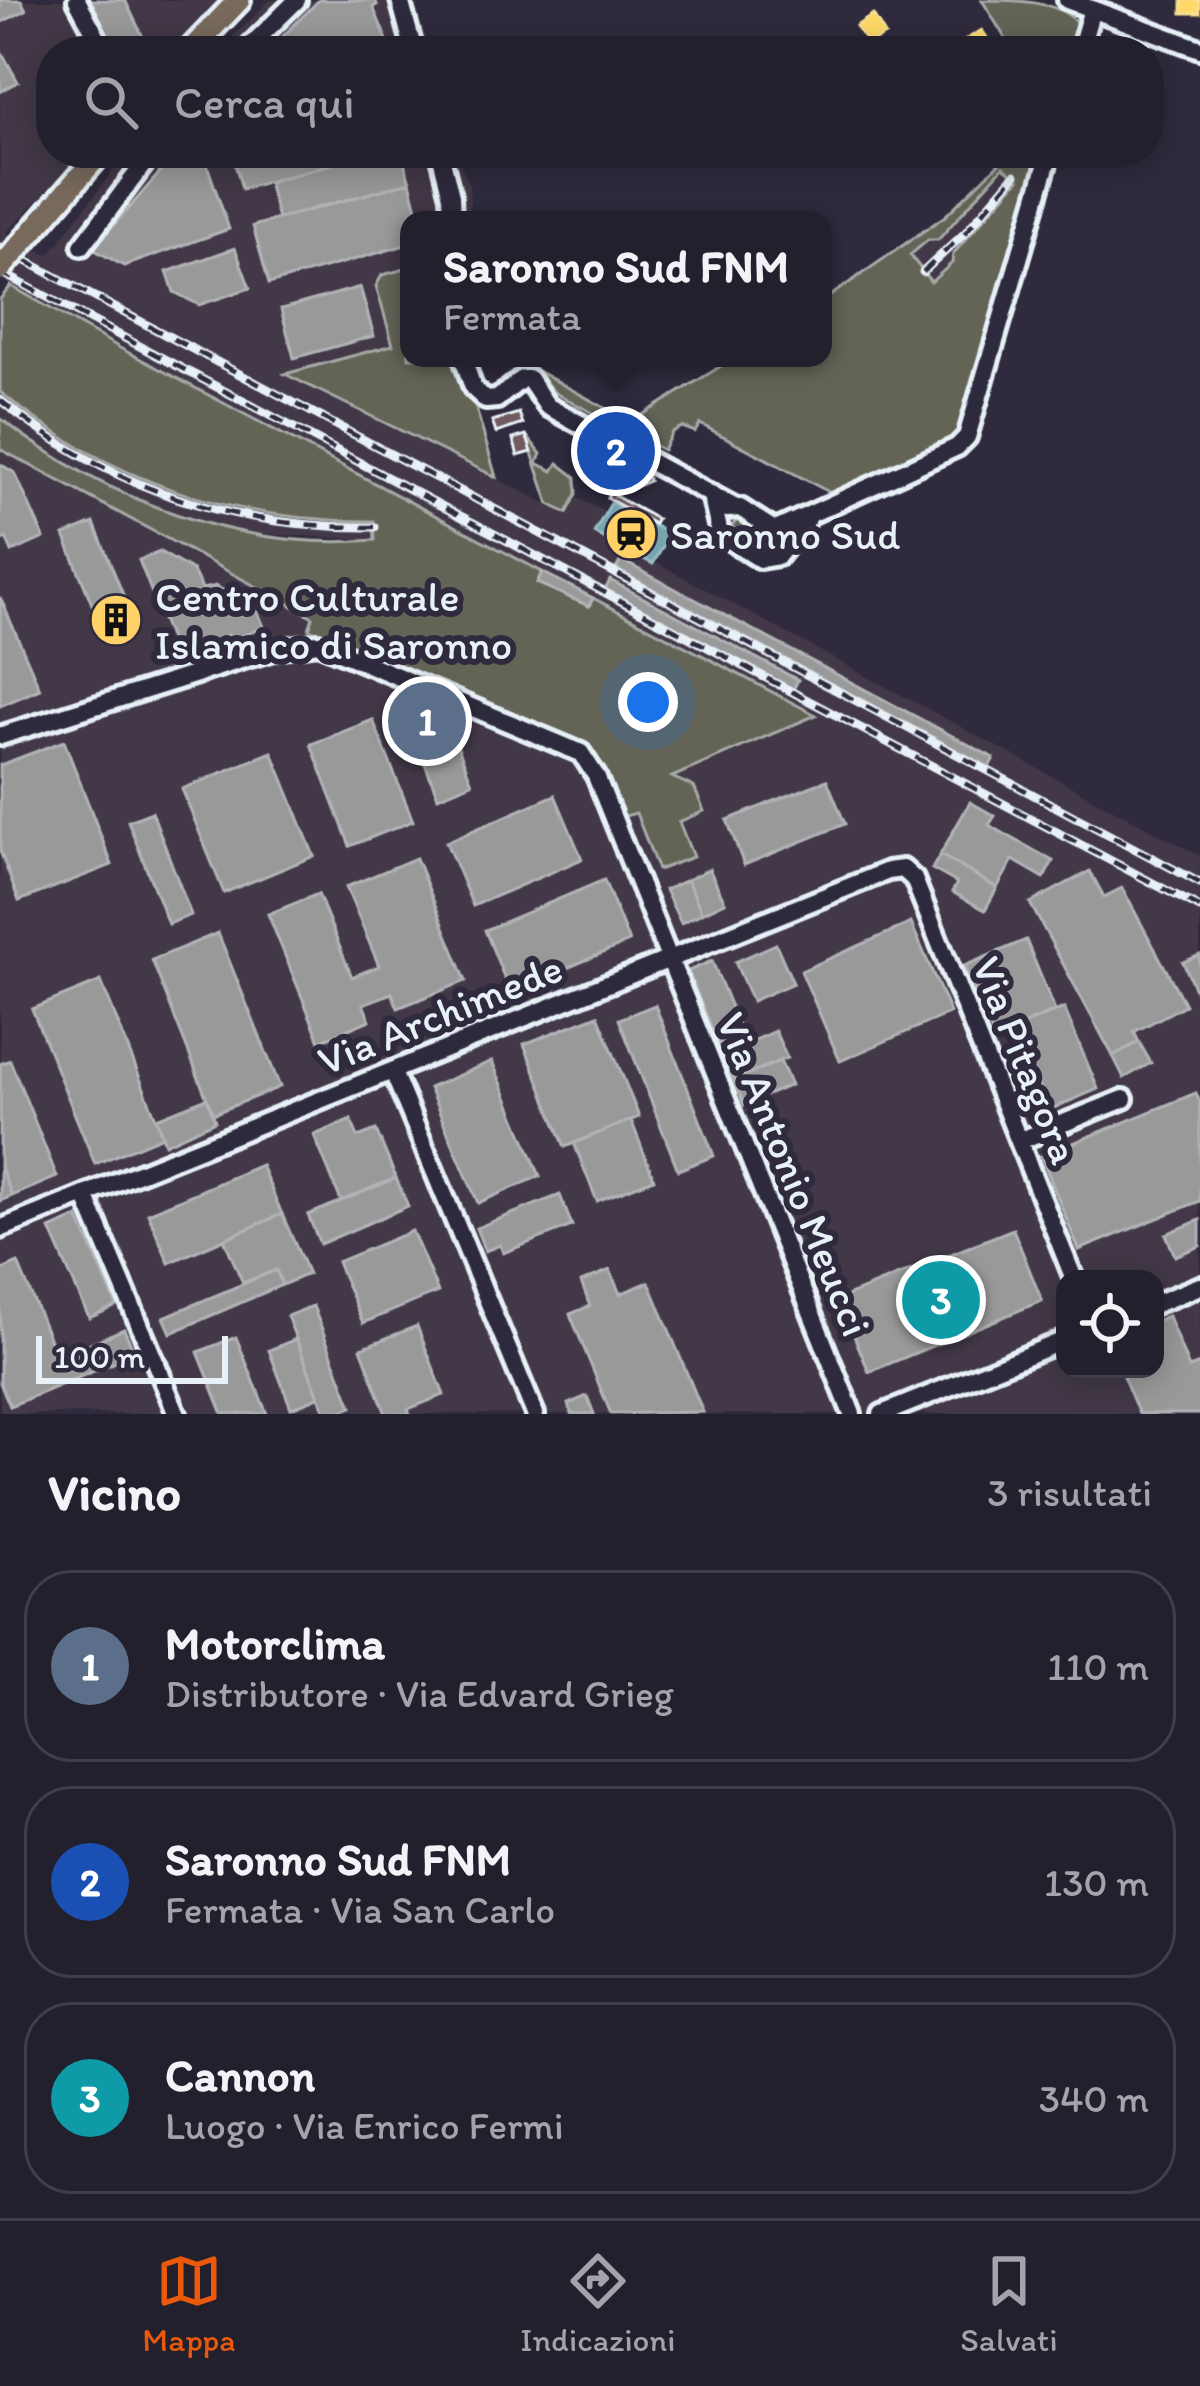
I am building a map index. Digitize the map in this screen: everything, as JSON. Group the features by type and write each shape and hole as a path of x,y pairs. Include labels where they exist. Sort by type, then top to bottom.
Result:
{"main road":[{"path":"204,36 239,0"},
{"path":"0,269 87,168"}],"street":[{"path":"77,0 96,36"},
{"path":"260,36 296,0"},
{"path":"400,0 410,36"},
{"path":"1067,0 1199,48"},
{"path":"1084,36 1092,9"},
{"path":"82,246 141,168"},
{"path":"444,168 452,211"},
{"path":"778,530 957,447 967,437 1046,168"},
{"path":"466,367 473,388 486,400 497,399 526,378 547,406 778,530 785,540 784,551"},
{"path":"712,494 724,538 760,559 771,560 784,551 809,517"},
{"path":"719,519 734,507"},
{"name":"Via Antonio Meucci","path":"0,736 276,649 318,644 581,753 596,776 852,1414"},
{"name":"Via Archimede","path":"0,1229 888,871 908,870"},
{"name":"Via Pitagora","path":"908,870 1070,1270"},
{"path":"393,1072 535,1414"},
{"path":"1019,1141 1124,1100"},
{"path":"85,1196 177,1414"},
{"path":"1164,1300 1200,1286"},
{"path":"882,1414 1056,1344"}],"shaded area":[{"path":"0,0 228,0 193,36 36,36 36,168 68,168 6,233 51,253 115,168 462,168 470,211 400,211 400,270 382,275 394,345 287,375 566,513 576,497 605,512 611,503 670,534 655,562 1200,856 1200,1414 0,1414 0,451 314,617 310,629 586,747 636,812 658,870 693,856 679,822 703,811 670,778 815,715 279,433 0,279"},
{"path":"270,0 415,0 425,36 233,36"},
{"path":"1002,168 1020,179 953,254 953,263 931,282 910,255 928,239 939,240"},
{"path":"0,392 79,449 163,489 264,515 374,521 375,540 260,534 139,501 75,469 0,418"}],"green space":[{"path":"982,0 1034,3 1059,10 1077,23 1074,36 1004,36"},
{"path":"995,168 1002,168 938,240 928,240 910,255 931,282 952,263 953,254 1019,179 1004,168 1037,168 959,435 831,493 700,424 695,432 682,427 672,432 663,450 555,393 534,369 631,422 720,367 832,367 832,295 945,216"},
{"path":"400,270 400,367 459,367 496,477 285,374 393,345 376,286 382,275"},
{"path":"11,286 542,572 537,583 589,606 593,598 816,715 672,777 694,787 704,811 679,822 693,857 658,870 636,813 621,817 602,768 586,747 309,629 313,617 0,449 0,418 84,473 177,514 275,538 375,540 374,521 271,514 175,491 129,473 42,423 0,392 0,299"},
{"path":"526,435 541,454 537,463 553,471 558,463 576,477 577,494 567,513 549,504"},
{"path":"739,519 779,544 767,556 730,533"}],"building: Abitazioni":[{"path":"1182,0 1200,0 1200,13 1182,13"},
{"path":"873,15 885,35 862,36 856,26"}],"building: Pubblico":[{"path":"611,503 670,534 653,564 594,533"}],"building: Industria":[{"path":"0,0 21,0 26,10 0,23"},
{"path":"91,0 125,0 143,36 109,36"},
{"path":"319,0 375,0 373,7 385,36 283,36"},
{"path":"0,49 18,82 0,92"},
{"path":"164,168 208,168 229,229 124,266 93,249"},
{"path":"236,168 317,168 242,189"},
{"path":"318,168 406,168 410,182 278,219 268,182"},
{"path":"410,182 418,211 400,211 400,247 269,284 253,226"},
{"path":"235,248 250,288 199,305 174,292 167,272"},
{"path":"360,287 374,336 294,358 281,309"},
{"path":"0,464 15,473 44,538 12,552 6,538 0,541"},
{"path":"94,523 126,602 96,614 64,535"},
{"path":"160,552 193,571 202,589 216,586 258,612 264,627 176,655 139,560"},
{"path":"621,560 994,758 989,767 616,569"},
{"path":"542,572 593,598 589,606 537,583"},
{"path":"610,580 798,680 793,690 605,590"},
{"path":"0,597 40,689 0,706"},
{"name":"Centro Culturale Islamico di Saronno","path":"126,602 135,626 106,638 96,614"},
{"path":"373,720 413,821 350,846 311,744"},
{"path":"64,741 112,865 19,901 0,851 0,765"},
{"path":"458,747 472,783 438,797 424,761"},
{"path":"272,752 314,856 224,893 182,789"},
{"path":"827,780 845,824 744,865 727,820"},
{"path":"555,795 582,859 473,906 446,842"},
{"path":"970,802 995,816 989,825 1053,861 1044,878 1013,860 997,888 940,855"},
{"path":"152,812 191,915 168,924 128,821"},
{"path":"940,855 997,888 985,910 952,892 957,883 932,869"},
{"path":"416,858 466,981 398,1008 392,993 363,1004 370,1020 320,1041 268,914 318,894 352,977 379,966 346,887"},
{"path":"709,869 725,902 702,913 687,880"},
{"path":"1090,871 1104,897 1122,888 1185,1005 1134,1032 1139,1042 1113,1056 1030,903"},
{"path":"604,880 629,942 510,992 485,930"},
{"path":"687,880 702,913 681,923 665,890"},
{"path":"911,923 950,1013 840,1061 801,971"},
{"path":"218,933 280,1087 213,1114 152,960"},
{"path":"1026,940 1055,1011 994,1037 964,966"},
{"path":"776,944 793,983 752,1001 735,962"},
{"path":"1200,955 1200,1001 1183,962"},
{"path":"712,961 742,1034 718,1044 688,971"},
{"path":"101,981 163,1136 95,1164 32,1009"},
{"path":"655,1005 714,1156 678,1170 619,1019"},
{"path":"1064,1008 1098,1089 1049,1110 1015,1028"},
{"path":"598,1015 639,1117 565,1147 524,1044"},
{"path":"775,1031 787,1058 734,1080 722,1054"},
{"path":"1139,1042 1151,1063 1124,1078 1113,1056"},
{"path":"10,1060 57,1177 12,1196 0,1166 0,1064"},
{"path":"492,1061 540,1176 478,1203 429,1088"},
{"path":"780,1061 791,1085 744,1105 734,1080"},
{"path":"1196,1093 1200,1102 1200,1201 1079,1250 1041,1156"},
{"path":"207,1098 215,1121 165,1144 156,1118"},
{"path":"351,1120 358,1137 376,1130 396,1178 341,1201 314,1135"},
{"path":"631,1120 654,1179 597,1201 574,1143"},
{"path":"261,1165 282,1214 169,1263 148,1213"},
{"path":"0,1166 12,1196 0,1201"},
{"path":"396,1178 408,1206 320,1244 308,1215"},
{"path":"560,1195 572,1226 503,1253 500,1245 485,1251 476,1228"},
{"path":"282,1214 308,1274 282,1285 276,1270 243,1283 224,1239"},
{"path":"78,1217 117,1306 89,1318 50,1229"},
{"path":"1200,1220 1200,1246 1175,1256 1166,1234"},
{"path":"1013,1229 1042,1301 869,1372 839,1299"},
{"path":"412,1231 438,1292 363,1323 337,1262"},
{"path":"18,1263 57,1357 124,1329 135,1354 10,1406 0,1383 0,1271"},
{"path":"276,1270 282,1285 171,1333 164,1317"},
{"path":"610,1270 620,1294 649,1282 703,1412 611,1414 570,1314 590,1306 581,1282"},
{"path":"313,1306 352,1407 334,1414 326,1414 287,1316"},
{"path":"1168,1316 1189,1368 1200,1364 1200,1414 1139,1414 1124,1378 1164,1378 1164,1318"},
{"path":"417,1326 444,1395 408,1409 410,1414 386,1414 361,1348"},
{"path":"236,1337 267,1414 223,1414 198,1352"},
{"path":"296,1339 319,1397 291,1408 269,1350"},
{"path":"587,1396 594,1414 572,1414 568,1404"}],"building: Altro":[{"path":"519,413 523,424 496,433 492,421"},
{"path":"526,435 532,452 518,456 513,439"},
{"path":"589,440 594,452 582,457 577,445"},
{"path":"593,452 623,468 626,463 640,470 628,471 615,496 657,519 654,524 607,498 620,473 587,455"},
{"path":"644,469 649,481 637,486 632,474"}],"railway":[{"path":"923,272 966,232 1015,175"},
{"path":"0,247 1200,883"},
{"path":"0,272 1200,908"},
{"path":"0,400 85,458 176,498 273,521 375,527"}],"place":[{"name":"Saronno Sud FNM","path":"616,451"},
{"name":"Saronno Sud","path":"631,534"},
{"name":"Centro Culturale Islamico di Saronno","path":"116,620"},
{"name":"Motorclima","path":"427,721"},
{"name":"Cannon","path":"941,1300"}]}
